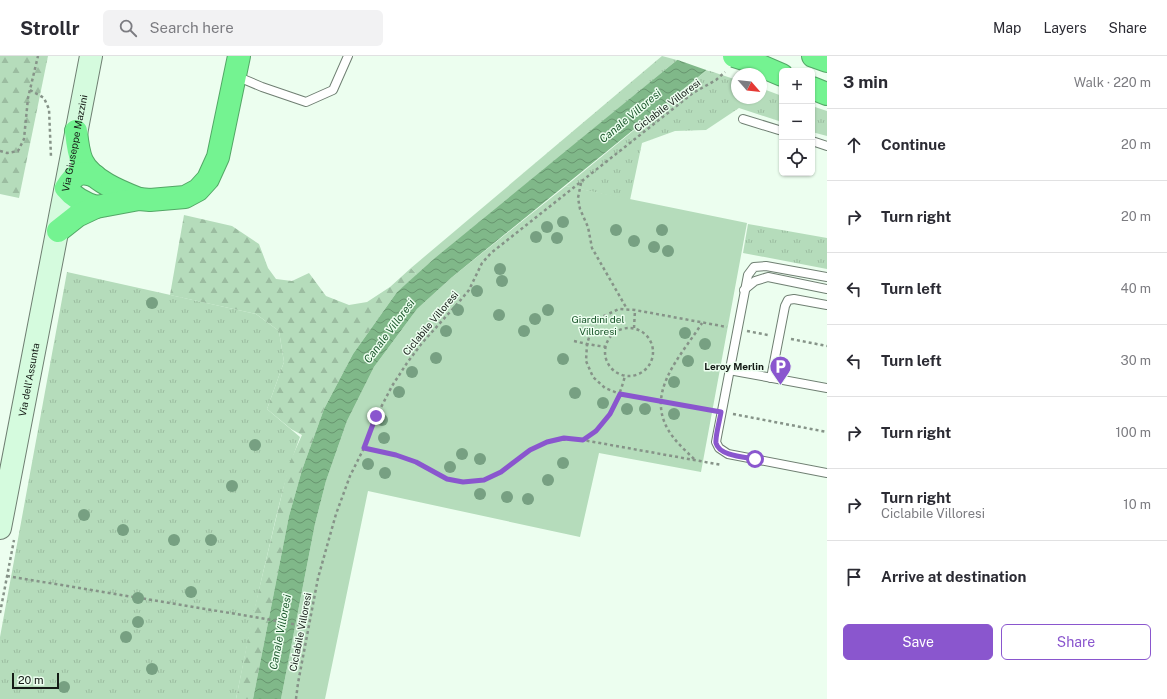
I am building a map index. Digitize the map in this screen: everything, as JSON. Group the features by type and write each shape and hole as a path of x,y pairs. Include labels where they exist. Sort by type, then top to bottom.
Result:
{"highway":[{"path":"813,56 827,61"},
{"path":"740,58 779,73"},
{"path":"58,231 77,216 96,207 139,199 150,200 185,197 198,190 208,179 218,157 237,66"},
{"path":"815,84 827,88"},
{"path":"815,89 827,94"},
{"path":"76,131 78,149 82,162 95,176 139,199"},
{"path":"95,176 85,174 67,178 70,194 77,199 96,207"}],"street":[{"name":"Via Giuseppe Mazzini","path":"58,231 91,56"},
{"name":"Via dell'Assunta","path":"7,534 58,231"}],"lane":[{"path":"237,66 262,87 306,102 333,90 348,56"},
{"path":"743,119 779,130"},
{"path":"815,142 827,146"},
{"path":"827,277 766,266 754,267 748,276 744,290 716,442 719,448 728,454 827,472"},
{"path":"744,290 755,281 768,277 827,289"},
{"path":"771,378 785,306 788,300 794,299 827,305"},
{"path":"729,370 827,388"}],"path":[{"path":"0,151 7,153 18,151 24,139 30,90 38,56"},
{"name":"Ciclabile Villoresi","path":"296,699 318,578 336,514 350,476 364,448 376,416 399,374 422,343 469,290 482,263 491,253 693,93 716,80"},
{"path":"30,90 44,98 49,109 51,158 67,178"},
{"path":"581,182 578,198 580,209 588,227 592,248 627,309"},
{"path":"827,346 635,310 619,309 604,316 592,328 587,344 586,361 593,377 605,388 620,394 827,432"},
{"path":"634,328 635,310"},
{"path":"695,460 672,437 663,418 660,401 663,386 671,368 702,323"},
{"path":"624,328 634,328 646,334 652,345 653,357 647,368 640,374 625,376 615,372 607,363 605,352 606,347 610,338 616,332 624,328"},
{"path":"574,341 606,347"},
{"path":"583,440 596,431 610,414 620,394 625,376"},
{"path":"364,448 396,455 416,462 447,479 463,482 484,480 501,472 530,450 547,442 564,438 583,440 726,466"},
{"path":"0,613 7,576 7,534"},
{"path":"7,576 309,627"}],"green space":[{"path":"0,56 48,56 19,198 0,194"},
{"path":"662,56 677,60 417,275 411,268"},
{"path":"707,70 731,78 731,104 767,104 767,90 779,95 779,121 739,108 706,130 675,131 642,143 630,200 566,186"},
{"path":"815,107 827,111 827,136 815,133"},
{"name":"Giardini del Villoresi","path":"566,186 747,223 701,472 599,453 580,537 368,491 325,699 281,699 315,524 326,481 347,421 374,367 417,309 451,278"},
{"path":"184,215 232,226 259,244 268,268 276,279 292,281 309,273 326,296 349,305 367,302 390,287 411,268 417,275 397,292 353,354 324,409 302,470 289,516 253,699 236,699 252,619 289,464 302,435 291,429 267,409 284,362 279,331 256,314 170,295"},
{"path":"748,224 827,238 827,269 743,253"},
{"path":"67,272 256,314 279,331 284,362 267,409 300,437 287,475 277,513 236,699 0,699 0,637"}],"water":[{"name":"Canale Villoresi","path":"682,56 724,56 451,278 417,309 374,367 347,421 326,481 315,524 281,699 253,699 289,516 302,470 324,409 353,354 397,292 435,258"}],"pier":[{"path":"679,56 726,56 709,71 675,59"}],"place":[{"name":"Leroy Merlin","path":"780,386"}],"route":[{"path":"376,416 364,448 396,455 416,462 447,479 463,482 484,480 501,472 530,450 547,442 564,438 583,440 596,431 610,414 620,394 721,412 716,442 719,448 728,454 755,459"}]}
